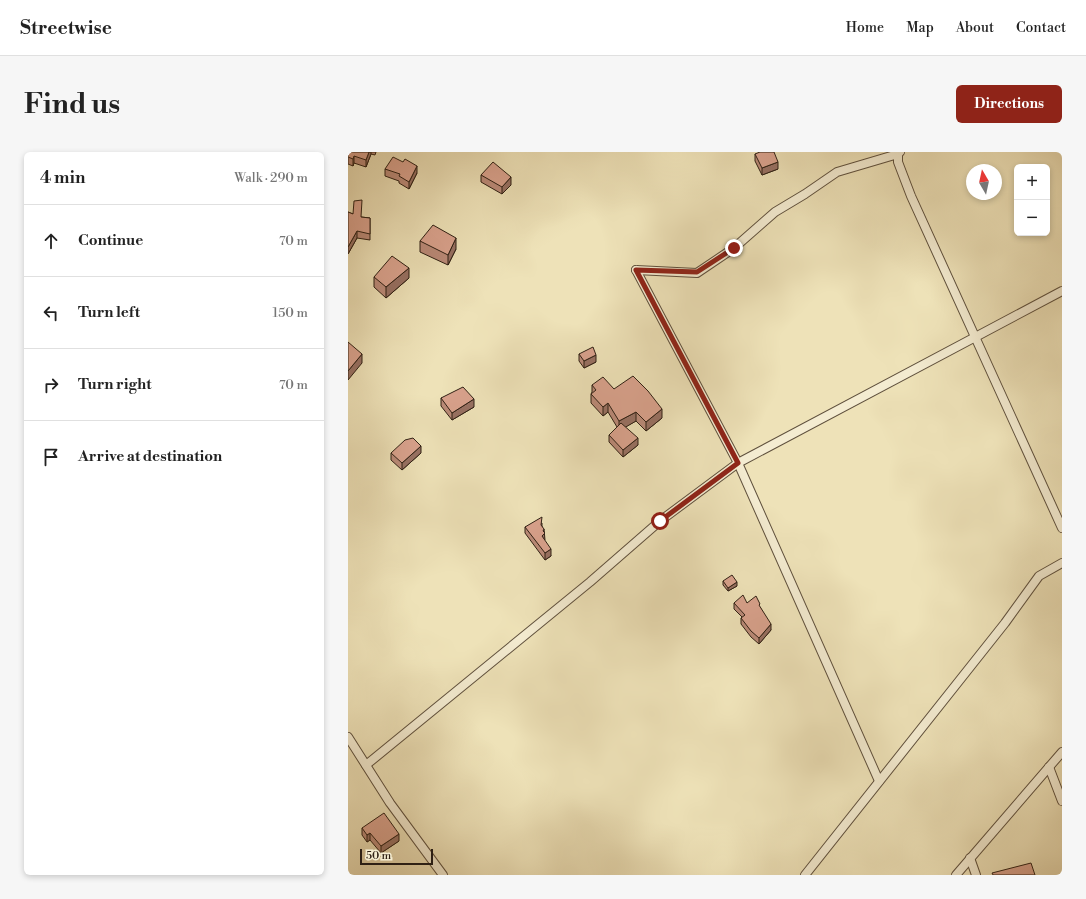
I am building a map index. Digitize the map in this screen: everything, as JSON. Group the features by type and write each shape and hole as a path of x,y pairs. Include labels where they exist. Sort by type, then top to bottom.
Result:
{"street":[{"path":"879,781 738,463 636,270 697,272 734,248 775,212 838,172 899,153 898,162 911,196 1062,528"},
{"path":"366,765 584,587 660,521 738,463 1062,291"},
{"path":"805,875 1005,624 1039,576 1062,563"},
{"path":"348,737 390,803 443,875"},
{"path":"956,875 1062,752"},
{"path":"1049,767 1062,801"},
{"path":"970,858 976,875"}],"building":[{"path":"348,152 369,152 366,160 354,156 353,159 348,157"},
{"path":"760,152 774,152 778,162 762,168 755,154"},
{"path":"393,157 403,162 405,159 417,166 409,182 399,176 400,174 385,169"},
{"path":"493,162 511,177 502,187 481,175"},
{"path":"362,200 361,217 370,218 370,234 357,231 348,247 348,212 353,214 354,201"},
{"path":"433,225 456,238 448,255 420,241"},
{"path":"392,256 409,268 386,287 374,277"},
{"path":"348,342 362,354 348,371"},
{"path":"593,347 596,355 584,361 579,354"},
{"path":"633,376 648,391 662,409 646,422 636,412 619,421 608,403 603,407 591,394 596,390 592,385 603,377 614,389"},
{"path":"463,387 474,399 452,413 441,398"},
{"path":"621,423 638,438 623,450 609,435"},
{"path":"413,438 421,446 402,463 391,453 405,440"},
{"path":"542,517 541,525 545,533 542,536 551,549 545,553 525,527"},
{"path":"732,575 737,582 728,588 723,581"},
{"path":"743,595 747,603 756,596 760,604 759,605 771,624 759,638 751,631 741,618 745,615 734,603"},
{"path":"384,813 399,834 381,846 370,833 367,835 362,828"},
{"path":"1031,863 1035,875 993,875 992,873"}],"route":[{"path":"660,521 738,463 636,270 697,272 734,248"}]}
